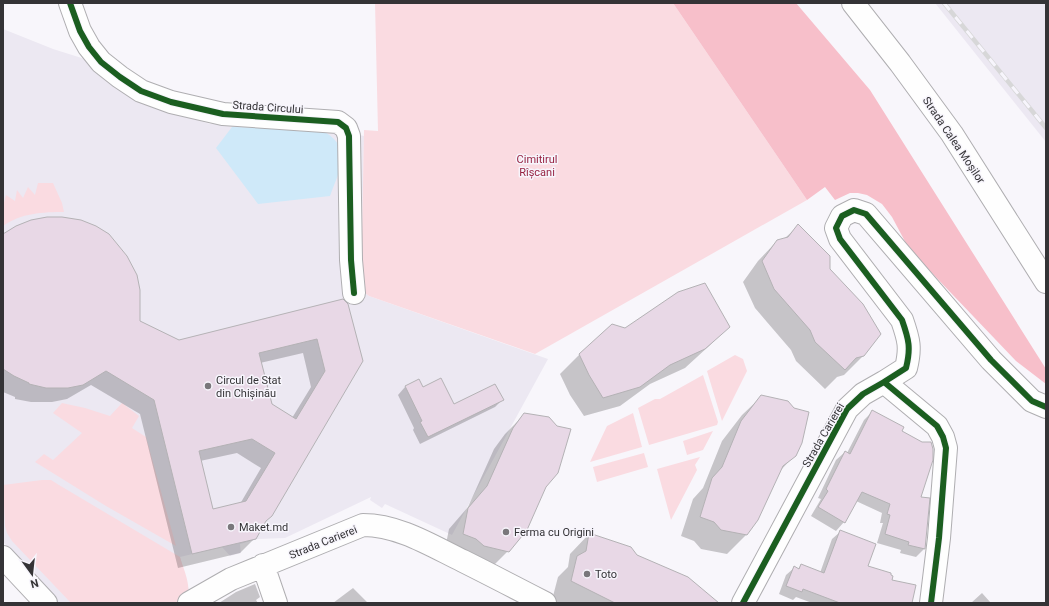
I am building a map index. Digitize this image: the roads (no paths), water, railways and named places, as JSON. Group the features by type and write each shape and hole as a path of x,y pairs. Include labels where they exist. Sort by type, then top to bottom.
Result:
{"street":[{"name":"Strada Circului","path":"70,3 80,31 100,62 141,91 171,102 223,114 338,122 346,128 350,136 351,260 354,293"},
{"name":"Strada Calea Moșilor","path":"853,3 900,63 952,134 1046,282"},
{"name":"Strada Carierei","path":"743,603 847,409 862,394 906,368 910,353 908,336 902,320 840,238 836,228 842,216 854,210 866,214 991,360 1032,401 1046,407"},
{"path":"884,382 937,426 943,437 946,448 938,545 931,603"},
{"name":"Strada Carierei","path":"189,603 232,579 263,565 363,525 380,526 415,537 545,603"},
{"path":"3,557 46,603"},
{"path":"263,565 276,603"}],"water":[{"path":"232,127 320,129 331,136 341,151 342,158 341,167 330,196 258,204 216,148"}],"railway":[{"path":"944,3 1046,128"}],"place":[{"name":"Circul de Stat din Chișinău","path":"208,386"},
{"name":"Maket.md","path":"231,527"},
{"name":"Ferma cu Origini","path":"506,532"},
{"name":"Toto","path":"587,574"}],"park label":[{"name":"Cimitirul Rîșcani","path":"537,165"}]}
